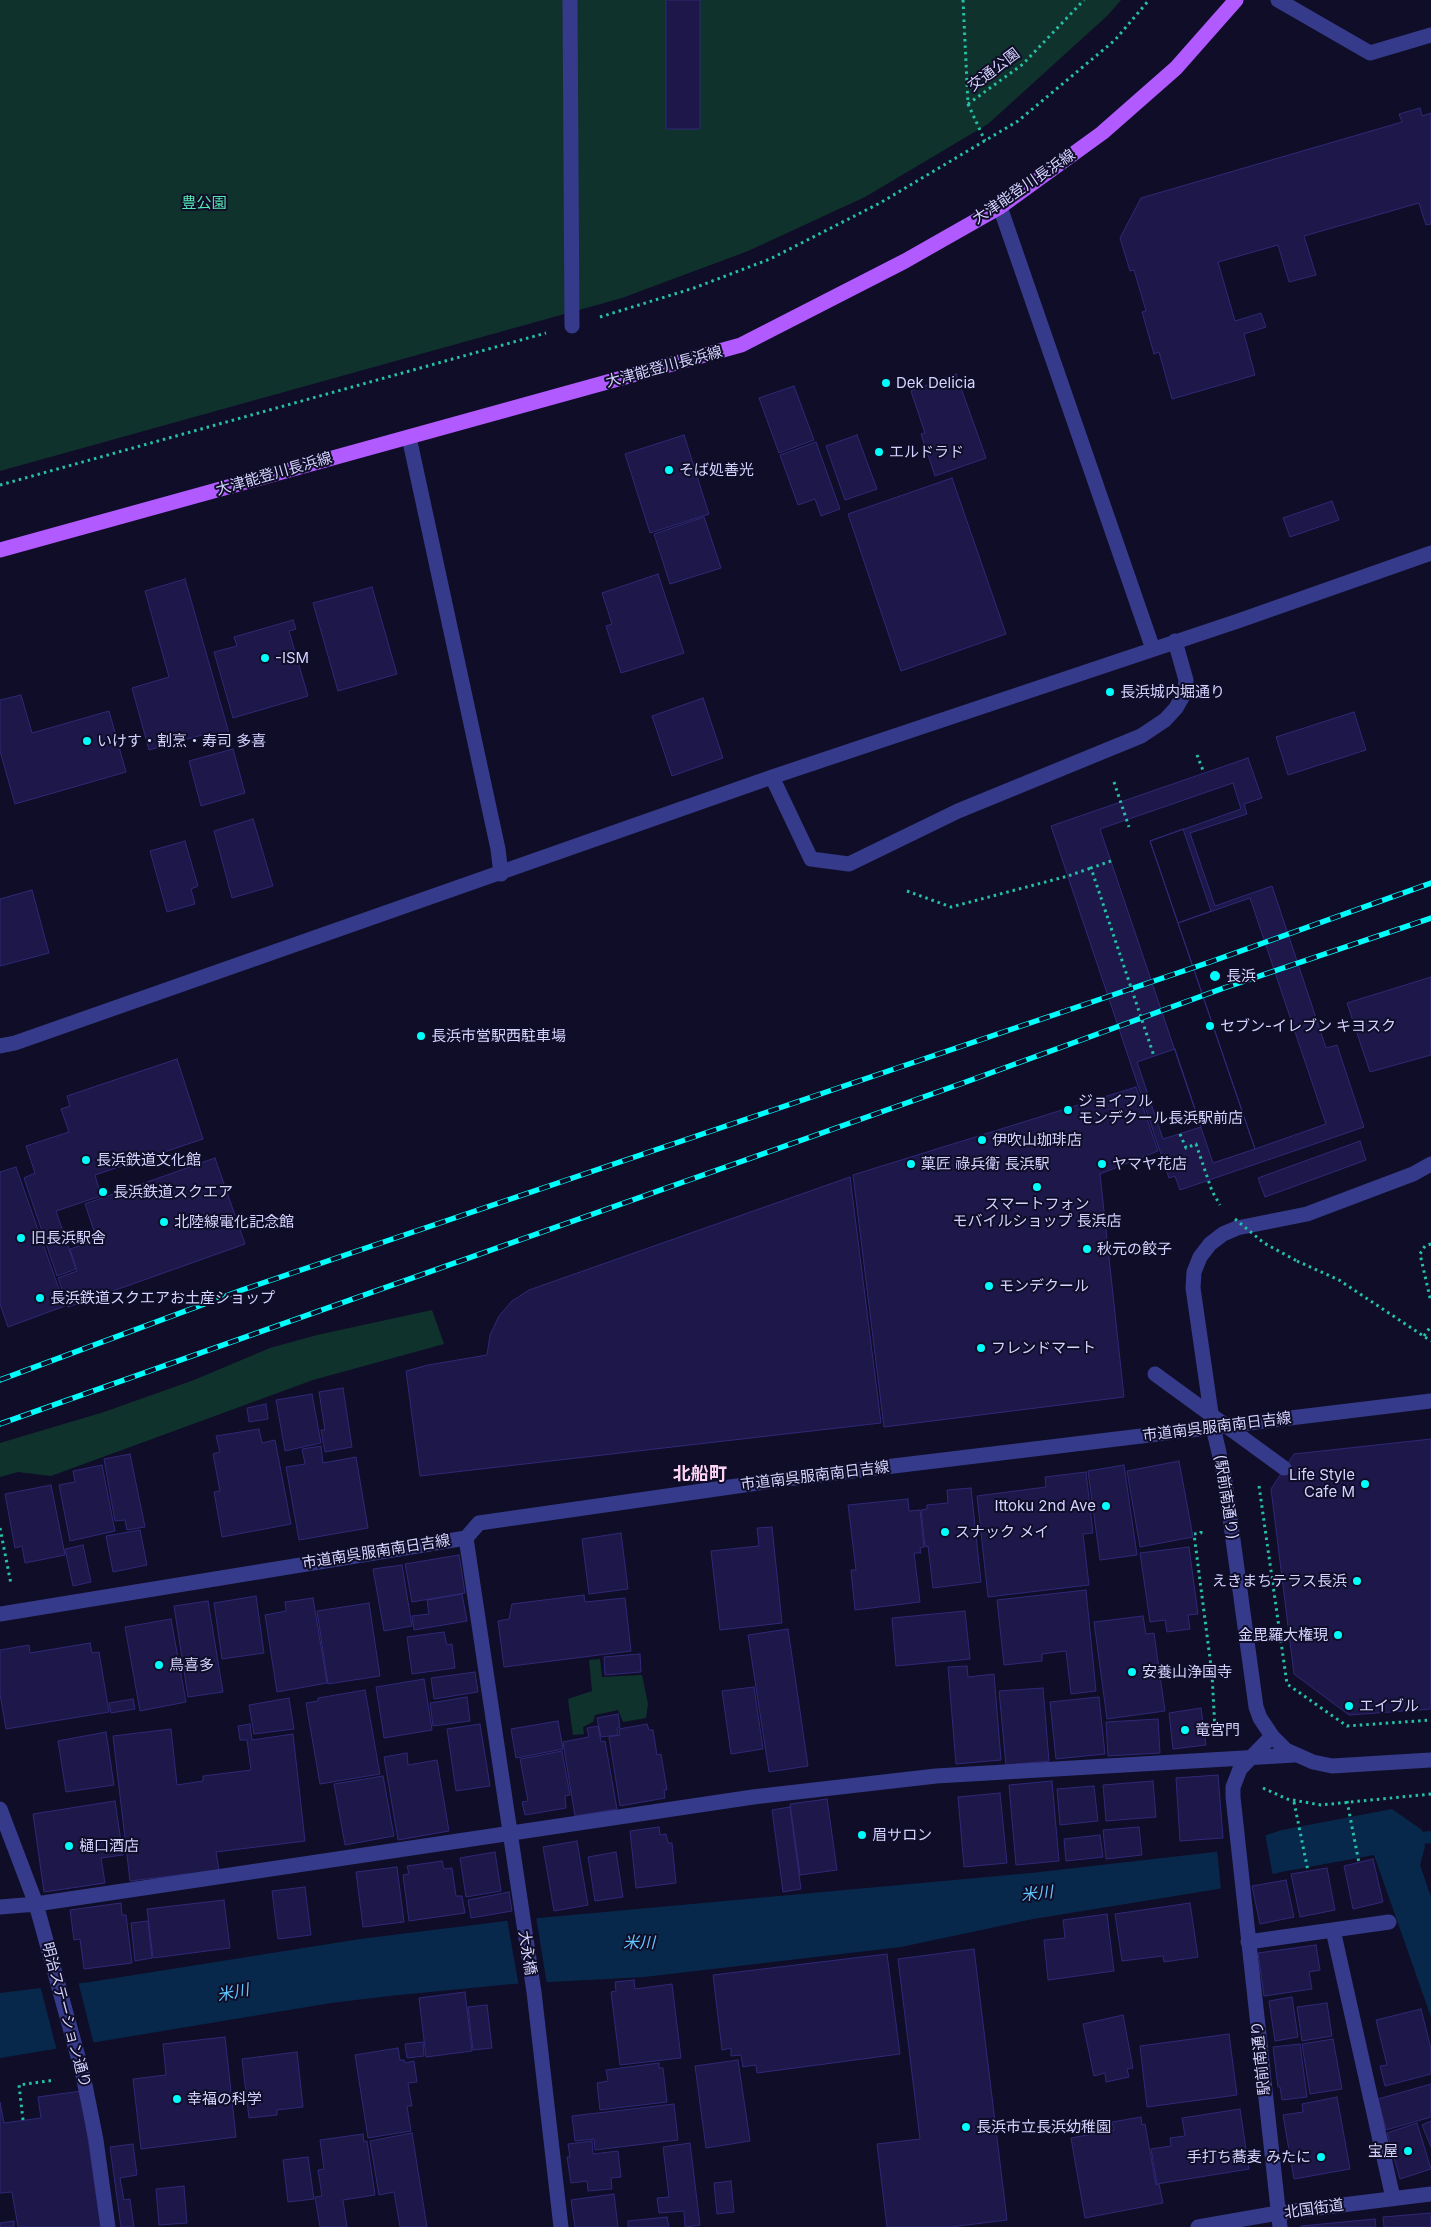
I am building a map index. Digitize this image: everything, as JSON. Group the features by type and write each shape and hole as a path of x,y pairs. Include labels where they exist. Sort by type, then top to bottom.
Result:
{"main road":[{"name":"大津能登川長浜線","path":"0,550 741,345 905,261 1000,207 1102,132 1176,68 1236,0"}],"street":[{"path":"570,0 572,326"},
{"path":"1278,0 1370,53 1431,35"},
{"path":"1000,207 1153,649"},
{"path":"409,437 498,850 501,874"},
{"path":"0,1046 15,1044 772,777 1431,553"},
{"path":"772,777 811,859 849,864 958,811 1141,736 1165,720 1176,708 1185,692 1186,680 1175,641"},
{"name":"(駅前南通り)","path":"1295,1755 1286,1750 1272,1736 1260,1718 1256,1707 1224,1474 1214,1427 1193,1288 1194,1272 1200,1257 1210,1244 1222,1234 1237,1228 1307,1214 1413,1174 1431,1164"},
{"path":"1154,1374 1284,1468"},
{"name":"市道南呉服南南日吉線","path":"0,1614 466,1538 479,1523 786,1479 1431,1401"},
{"name":"大永橋","path":"466,1538 534,1992 562,2227"},
{"path":"1252,1757 1272,1736"},
{"path":"0,1907 36,1904 509,1835 753,1797 936,1776 1295,1755 1312,1762 1332,1766 1431,1760"},
{"name":"駅前南通り","path":"1252,1757 1240,1769 1233,1787 1236,1838 1279,2220"},
{"name":"明治ステーション通り","path":"0,1809 36,1904 57,1975 81,2068 96,2140 108,2227"},
{"path":"1248,1942 1389,1922"},
{"path":"1333,1930 1393,2198"},
{"name":"北国街道","path":"1198,2227 1279,2220 1393,2198 1431,2194"}],"path":[{"name":"交通公園","path":"963,0 968,104"},
{"name":"交通公園","path":"968,104 1024,64 1084,0"},
{"path":"968,104 985,141"},
{"path":"1197,755 1204,774"},
{"path":"1114,782 1130,827"},
{"path":"906,892 951,906 1068,876 1111,861"},
{"path":"1091,868 1154,1056"},
{"path":"1180,1134 1186,1148 1196,1144 1212,1192 1222,1207"},
{"path":"1231,1215 1264,1243 1280,1253 1339,1280 1431,1341"},
{"path":"1431,1244 1422,1249 1422,1259 1431,1302"},
{"path":"1424,1336 1431,1326"},
{"path":"1258,1479 1287,1684 1347,1726 1431,1720"},
{"path":"0,1528 16,1612"},
{"path":"1359,1863 1347,1801 1431,1794"},
{"path":"1294,1802 1308,1871"},
{"path":"23,2120 18,2085 81,2068"}],"green space":[{"name":"豊公園","path":"0,0 1121,0 1107,16 988,124 865,197 748,251 622,298 0,471"},
{"path":"432,1310 444,1344 313,1380 51,1476 18,1472 0,1477 0,1443 104,1412 194,1380 270,1348 317,1335"},
{"path":"600,1659 602,1677 642,1675 648,1704 646,1718 623,1722 618,1710 595,1715 593,1722 583,1727 584,1734 573,1735 568,1699 592,1691 589,1660"}],"water":[{"name":"米川","path":"1392,1809 1422,1830 1425,1847 1420,1865 1431,1897 1431,2017 1374,1855 1281,1872 1218,1889 1033,1919 901,1947 644,1977 512,1984 331,2003 0,2058 0,1993 90,1982 360,1939 506,1921 1031,1873 1215,1852 1282,1830"}],"pier":[{"path":"1265,1833 1273,1877 1221,1890 1217,1849"},
{"path":"536,1916 547,1985 519,1987 507,1919"},
{"path":"78,1981 94,2045 57,2051 40,1985"}],"building":[{"path":"666,0 700,0 700,129 666,129"},
{"path":"1420,108 1422,116 1431,113 1431,224 1426,225 1419,203 1304,236 1316,275 1289,282 1278,245 1218,262 1235,321 1261,313 1266,327 1244,334 1255,375 1172,399 1159,352 1154,354 1142,312 1146,311 1134,270 1130,271 1120,238 1141,198 1402,122 1399,114"},
{"path":"956,374 986,458 935,476 921,434 925,433 911,391"},
{"path":"794,386 814,440 779,453 759,398"},
{"path":"684,435 709,514 650,533 625,454"},
{"path":"857,435 877,489 845,500 826,446"},
{"path":"816,442 840,509 821,516 815,499 798,505 780,455"},
{"path":"952,478 1006,634 901,671 848,514"},
{"path":"1332,501 1339,520 1290,537 1283,518"},
{"path":"704,517 721,568 670,584 654,534"},
{"path":"658,574 684,653 621,673 606,626 612,624 602,593"},
{"path":"185,579 229,733 204,739 202,735 149,750 132,688 169,677 145,591"},
{"path":"372,587 397,674 338,691 313,603"},
{"path":"293,620 296,629 289,631 308,696 233,718 214,652 237,646 234,637"},
{"path":"21,695 32,733 109,711 126,772 15,804 0,751 0,700"},
{"path":"703,698 723,758 672,776 652,716"},
{"path":"1354,712 1366,750 1288,775 1276,737"},
{"path":"233,749 245,793 201,806 189,761"},
{"path":"1248,758 1262,798 1244,804 1247,814 1190,833 1215,906 1272,886 1326,1048 1337,1045 1364,1127 1180,1190 1175,1176 1169,1178 1051,826"},
{"path":"1233,783 1241,809 1150,841 1255,1149 1213,1163 1100,829"},
{"path":"253,819 273,886 232,898 214,831"},
{"path":"1183,829 1211,911 1178,923 1150,841"},
{"path":"185,841 198,886 191,889 195,904 167,912 150,851"},
{"path":"32,890 49,953 0,966 0,899"},
{"path":"1250,898 1326,1124 1255,1149 1178,923"},
{"path":"1431,977 1431,1055 1370,1072 1347,1003"},
{"path":"1175,1049 1201,1127 1163,1139 1137,1062"},
{"name":"長浜鉄道文化館","path":"177,1059 203,1139 95,1175 101,1196 56,1211 76,1269 57,1276 24,1178 35,1173 26,1146 69,1132 61,1109 70,1106 67,1096"},
{"name":"モンデクール","path":"1136,1087 1158,1151 1100,1174 1124,1397 884,1427 853,1175"},
{"path":"1360,1141 1366,1160 1265,1197 1258,1178"},
{"name":"北陸線電化記念館","path":"215,1158 245,1244 68,1307 58,1278 77,1271 70,1249 97,1240 85,1204"},
{"name":"旧長浜駅舎","path":"16,1167 65,1306 8,1327 0,1304 0,1172"},
{"path":"850,1177 881,1423 420,1476 406,1371 428,1365 487,1355 490,1335 499,1316 512,1301 529,1290"},
{"path":"343,1388 352,1447 325,1452 321,1430 325,1430 319,1392"},
{"path":"312,1394 321,1443 285,1451 276,1400"},
{"path":"266,1404 268,1419 249,1422 247,1408"},
{"path":"259,1429 262,1443 275,1440 291,1524 222,1537 214,1492 220,1491 213,1454 220,1452 216,1436"},
{"name":"えきまちテラス長浜","path":"1431,1439 1431,1709 1349,1715 1294,1674 1271,1489 1294,1454"},
{"path":"321,1446 323,1463 356,1457 368,1528 299,1540 286,1467 305,1464 302,1449"},
{"path":"130,1454 145,1527 127,1530 125,1520 115,1521 104,1459"},
{"path":"1179,1461 1193,1537 1140,1547 1127,1471"},
{"path":"102,1465 115,1531 70,1541 59,1485 75,1482 73,1471"},
{"path":"1124,1465 1137,1555 1100,1560 1088,1471"},
{"path":"1086,1472 1093,1533 1083,1534 1089,1585 988,1597 977,1496 1046,1487 1045,1477"},
{"path":"51,1485 65,1555 25,1563 22,1546 15,1548 5,1494"},
{"path":"971,1488 981,1582 933,1588 928,1546 925,1547 921,1510 927,1509 927,1505 948,1503 947,1490"},
{"path":"908,1499 909,1511 920,1510 924,1547 920,1548 921,1553 914,1553 920,1602 855,1610 851,1570 856,1570 848,1505"},
{"path":"772,1527 782,1623 720,1630 711,1551 759,1546 757,1528"},
{"path":"140,1530 147,1565 113,1572 106,1536"},
{"path":"621,1533 628,1589 589,1594 582,1539"},
{"path":"83,1545 91,1582 73,1586 65,1549"},
{"path":"1189,1547 1198,1614 1188,1615 1190,1629 1167,1632 1165,1620 1150,1622 1140,1553"},
{"path":"459,1555 465,1593 412,1602 405,1564"},
{"path":"402,1565 412,1626 384,1631 373,1569"},
{"path":"1086,1590 1096,1691 1071,1694 1066,1651 1042,1654 1042,1661 1004,1665 997,1600"},
{"path":"462,1594 467,1621 414,1630 412,1616 429,1614 427,1600"},
{"path":"584,1595 585,1602 625,1598 631,1651 504,1667 498,1621 509,1619 512,1604"},
{"path":"256,1596 264,1653 222,1659 214,1603"},
{"path":"313,1598 327,1683 277,1692 265,1615 286,1611 285,1602"},
{"path":"208,1601 223,1692 188,1697 174,1606"},
{"path":"369,1603 380,1676 328,1684 317,1611"},
{"path":"965,1611 970,1659 896,1666 892,1618"},
{"path":"1143,1616 1146,1634 1154,1633 1165,1711 1107,1719 1094,1622"},
{"path":"171,1619 186,1702 140,1711 125,1627"},
{"path":"788,1629 808,1766 769,1772 748,1635"},
{"path":"444,1632 447,1645 452,1644 455,1668 412,1674 407,1637"},
{"path":"90,1643 92,1653 99,1652 109,1712 6,1729 0,1694 0,1650 29,1645 30,1653"},
{"path":"640,1654 641,1672 605,1675 604,1657"},
{"path":"967,1666 968,1677 994,1674 1001,1760 956,1764 948,1667"},
{"path":"475,1672 478,1692 434,1699 431,1678"},
{"path":"424,1679 432,1730 384,1738 376,1687"},
{"path":"754,1687 763,1749 731,1754 722,1691"},
{"path":"1043,1688 1049,1761 1006,1765 999,1691"},
{"path":"365,1690 380,1774 320,1784 306,1703 318,1701 318,1698"},
{"path":"467,1697 470,1721 433,1726 430,1703"},
{"path":"1099,1697 1105,1754 1056,1759 1050,1702"},
{"path":"289,1698 294,1729 254,1734 249,1705"},
{"path":"133,1699 135,1709 111,1713 109,1703"},
{"name":"竜宮門","path":"1201,1708 1206,1745 1173,1749 1169,1713"},
{"path":"618,1714 620,1727 617,1728 618,1735 601,1737 597,1718"},
{"path":"1158,1719 1160,1753 1108,1756 1106,1722"},
{"path":"558,1721 563,1749 516,1758 511,1729"},
{"path":"250,1724 252,1740 293,1734 305,1841 216,1852 219,1870 130,1881 113,1736 171,1729 177,1785 203,1781 203,1776 251,1770 247,1740 240,1740 238,1726"},
{"path":"480,1724 490,1786 456,1791 447,1729"},
{"path":"647,1724 649,1730 653,1730 657,1755 661,1754 667,1790 664,1790 665,1798 620,1806 609,1737 620,1735 619,1729"},
{"path":"598,1726 601,1742 605,1741 617,1809 575,1816 563,1742 589,1737 587,1728"},
{"path":"106,1732 114,1785 66,1792 58,1741"},
{"path":"562,1751 570,1795 565,1796 566,1808 525,1815 522,1802 528,1801 520,1759"},
{"path":"407,1753 408,1765 437,1760 449,1831 398,1840 384,1757"},
{"path":"1218,1775 1223,1838 1180,1841 1176,1778"},
{"path":"383,1776 394,1836 345,1845 334,1784"},
{"path":"1052,1781 1059,1861 1016,1865 1009,1785"},
{"path":"1153,1781 1156,1817 1106,1821 1103,1785"},
{"path":"1094,1786 1098,1821 1060,1825 1057,1789"},
{"path":"1000,1793 1007,1863 964,1867 958,1797"},
{"path":"827,1799 837,1870 800,1875 790,1804"},
{"path":"115,1801 123,1855 101,1858 105,1883 44,1892 33,1814"},
{"path":"790,1807 801,1889 783,1892 772,1810"},
{"path":"659,1827 660,1835 666,1834 668,1843 672,1843 676,1883 636,1888 630,1831"},
{"path":"1139,1827 1142,1855 1106,1859 1103,1830"},
{"path":"1100,1835 1103,1857 1066,1861 1064,1839"},
{"path":"577,1841 588,1905 554,1911 543,1847"},
{"path":"495,1852 501,1891 466,1897 460,1858"},
{"path":"616,1852 623,1897 595,1901 588,1857"},
{"path":"1373,1859 1383,1902 1353,1909 1344,1866"},
{"path":"442,1861 444,1869 452,1868 456,1896 462,1896 465,1913 409,1921 403,1875 409,1874 407,1866"},
{"path":"397,1867 404,1922 363,1927 356,1872"},
{"path":"1327,1868 1335,1910 1300,1917 1291,1874"},
{"path":"1286,1880 1294,1917 1260,1924 1252,1886"},
{"path":"305,1887 311,1935 278,1939 272,1891"},
{"path":"509,1892 512,1911 471,1918 468,1900"},
{"path":"224,1900 230,1948 153,1958 147,1909"},
{"path":"121,1903 122,1915 126,1915 132,1963 84,1969 80,1939 74,1940 70,1910"},
{"path":"1190,1903 1198,1957 1164,1962 1163,1956 1122,1961 1115,1914"},
{"path":"1107,1914 1114,1971 1048,1980 1044,1940 1065,1938 1063,1920"},
{"path":"148,1921 152,1958 135,1961 131,1923"},
{"path":"1316,1945 1320,1970 1309,1972 1312,1989 1264,1996 1258,1953"},
{"path":"974,1949 1007,2220 951,2227 887,2227 877,2144 920,2139 898,1959"},
{"path":"887,1954 900,2054 757,2073 756,2065 743,2067 741,2055 731,2056 731,2048 722,2050 713,1975"},
{"path":"634,1980 635,1989 672,1984 681,2058 620,2065 611,1992 616,1991 615,1982"},
{"path":"465,1992 472,2051 426,2057 419,1998"},
{"path":"1292,1997 1298,2037 1275,2041 1269,2001"},
{"path":"1327,2003 1332,2036 1302,2041 1297,2007"},
{"path":"487,2005 492,2048 473,2050 468,2007"},
{"path":"1421,2009 1431,2049 1431,2074 1385,2086 1380,2066 1387,2065 1376,2020"},
{"path":"1123,2015 1133,2068 1127,2069 1129,2077 1106,2082 1105,2073 1094,2076 1083,2024"},
{"path":"1229,2034 1237,2095 1147,2107 1140,2046"},
{"path":"225,2037 236,2137 141,2149 133,2079 166,2075 163,2044"},
{"path":"1333,2039 1342,2089 1310,2094 1302,2044"},
{"path":"423,2042 424,2056 407,2058 405,2044"},
{"path":"1300,2044 1307,2097 1282,2100 1280,2087 1278,2087 1273,2047"},
{"path":"398,2048 400,2060 404,2060 405,2063 414,2061 417,2082 408,2083 412,2106 407,2106 411,2131 368,2138 355,2055"},
{"path":"297,2052 303,2107 277,2110 277,2115 249,2118 242,2059"},
{"path":"738,2060 750,2141 706,2148 695,2066"},
{"path":"659,2063 659,2068 663,2068 667,2102 600,2110 597,2083 608,2081 606,2070"},
{"path":"1431,2084 1431,2117 1386,2130 1378,2099"},
{"path":"81,2091 101,2227 18,2227 12,2192 0,2193 0,2102 4,2123 41,2118 38,2097"},
{"path":"1337,2097 1350,2169 1294,2179 1283,2115 1303,2112 1302,2104"},
{"path":"674,2104 678,2140 595,2150 594,2139 575,2141 572,2116"},
{"path":"1240,2109 1249,2169 1157,2184 1151,2149 1171,2146 1170,2138 1185,2136 1182,2118"},
{"path":"1141,2117 1142,2125 1145,2124 1156,2185 1159,2184 1163,2203 1085,2218 1071,2138 1114,2130 1112,2122"},
{"path":"1431,2121 1431,2147 1422,2125"},
{"path":"1417,2123 1431,2169 1400,2179 1387,2133"},
{"path":"412,2133 427,2227 400,2227 394,2192 379,2195 370,2141"},
{"path":"363,2134 364,2142 367,2141 375,2195 343,2200 347,2227 320,2227 315,2197 322,2196 318,2170 324,2169 320,2140"},
{"path":"592,2141 593,2154 618,2151 621,2177 611,2178 612,2189 588,2191 587,2181 571,2183 567,2157 570,2157 568,2144"},
{"path":"690,2143 700,2225 685,2227 684,2211 659,2213 657,2198 669,2197 663,2147"},
{"path":"133,2144 137,2175 120,2178 124,2200 130,2199 134,2227 121,2227 110,2147"},
{"path":"308,2157 314,2199 288,2202 283,2160"},
{"path":"731,2181 734,2212 717,2214 714,2183"},
{"path":"184,2186 187,2223 159,2225 156,2189"},
{"path":"614,2194 618,2227 575,2227 571,2200"},
{"path":"1431,2213 1431,2227 1384,2227 1383,2217"},
{"path":"667,2217 669,2227 628,2227 628,2221"},
{"path":"1375,2219 1376,2227 1301,2227 1301,2226"},
{"path":"14,2221 14,2227 0,2227 0,2223"}],"waterway":[{"path":"1406,1840 1431,1837"}],"railway":[{"path":"0,1380 242,1290 1210,962 1431,883"},
{"path":"0,1424 963,1083 1221,989 1431,918"}],"place":[{"name":"Dek Delicia","path":"886,383"},
{"name":"エルドラド","path":"879,452"},
{"name":"そば処善光","path":"669,470"},
{"name":"-ISM","path":"265,658"},
{"name":"長浜城内堀通り","path":"1110,692"},
{"name":"いけす・割烹・寿司 多喜","path":"87,741"},
{"name":"長浜","path":"1215,976"},
{"name":"セブン-イレブン キヨスク","path":"1210,1026"},
{"name":"長浜市営駅西駐車場","path":"421,1036"},
{"name":"ジョイフル モンデクール長浜駅前店","path":"1068,1110"},
{"name":"伊吹山珈琲店","path":"982,1140"},
{"name":"長浜鉄道文化館","path":"86,1160"},
{"name":"菓匠 祿兵衛 長浜駅","path":"911,1164"},
{"name":"ヤマヤ花店","path":"1102,1164"},
{"name":"スマートフォン モバイルショップ 長浜店","path":"1037,1187"},
{"name":"長浜鉄道スクエア","path":"103,1192"},
{"name":"北陸線電化記念館","path":"164,1222"},
{"name":"旧長浜駅舎","path":"21,1238"},
{"name":"秋元の餃子","path":"1087,1249"},
{"name":"モンデクール","path":"989,1286"},
{"name":"長浜鉄道スクエアお土産ショップ","path":"40,1298"},
{"name":"フレンドマート","path":"981,1348"},
{"name":"Life Style Cafe M","path":"1365,1484"},
{"name":"Ittoku 2nd Ave","path":"1106,1506"},
{"name":"スナック メイ","path":"945,1532"},
{"name":"えきまちテラス長浜","path":"1357,1581"},
{"name":"金毘羅大権現","path":"1338,1635"},
{"name":"鳥喜多","path":"159,1665"},
{"name":"安養山浄国寺","path":"1132,1672"},
{"name":"エイブル","path":"1349,1706"},
{"name":"竜宮門","path":"1185,1730"},
{"name":"眉サロン","path":"862,1835"},
{"name":"樋口酒店","path":"69,1846"},
{"name":"幸福の科学","path":"177,2099"},
{"name":"長浜市立長浜幼稚園","path":"966,2127"},
{"name":"宝屋","path":"1408,2151"},
{"name":"手打ち蕎麦 みたに","path":"1321,2157"}],"district":[{"name":"北船町","path":"700,1475"}]}
